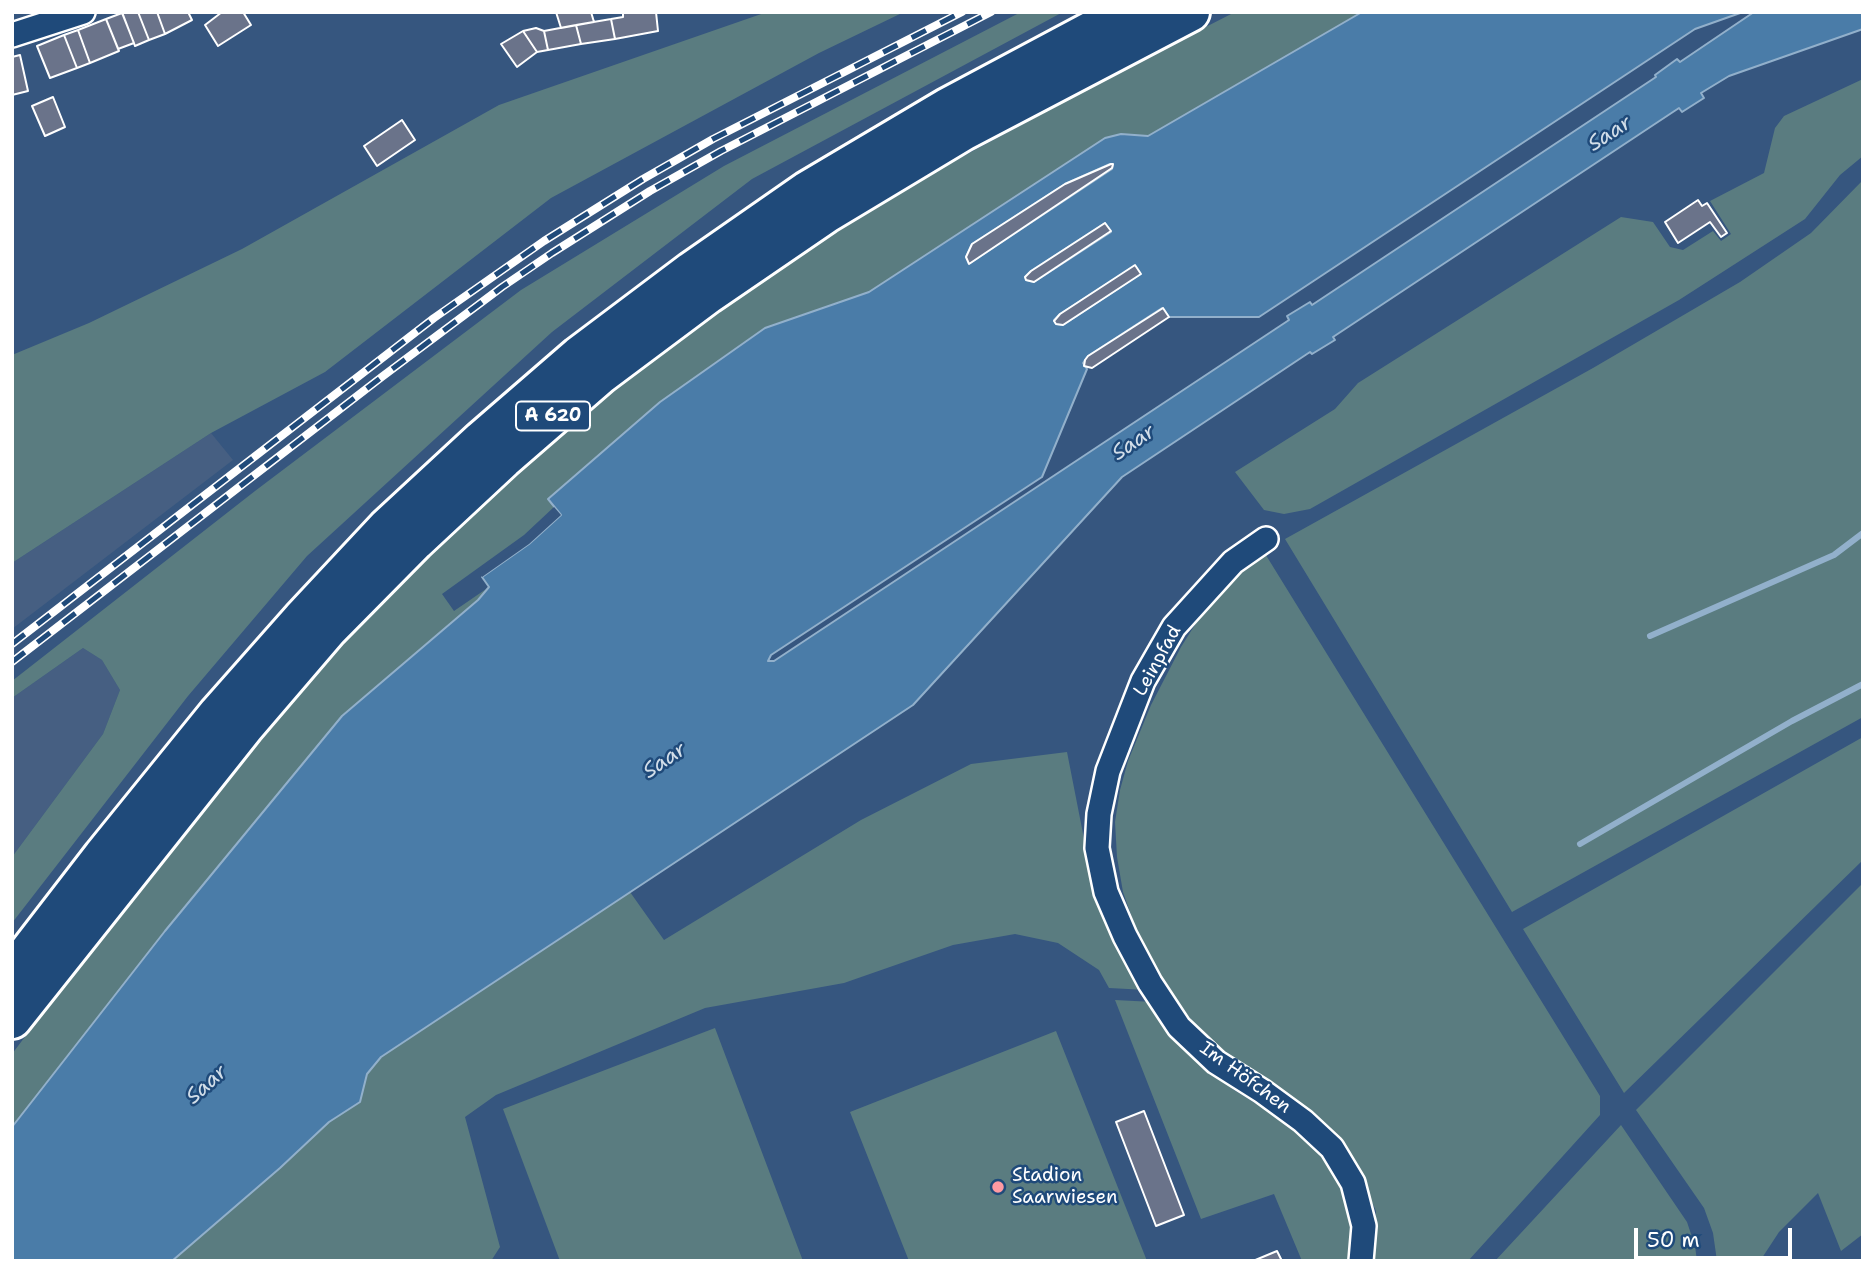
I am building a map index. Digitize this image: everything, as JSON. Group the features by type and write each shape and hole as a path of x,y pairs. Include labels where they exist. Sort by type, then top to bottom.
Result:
{"highway":[{"name":"A 620","path":"12,974 218,714 302,619 387,528 521,406 610,333 692,271 807,191 947,108 1127,12"},
{"name":"A 620","path":"12,1019 243,727 328,629 415,541 503,459 601,374 708,294 825,214 963,131 1189,12"}],"street":[{"path":"12,36 83,12"},
{"name":"Leinpfad","path":"1099,814 1108,771 1129,715 1143,681 1174,627 1233,562 1266,539"},
{"name":"Im Höfchen","path":"1099,814 1097,848 1106,892 1150,983 1180,1027 1216,1062 1303,1121 1332,1148 1353,1183 1363,1226 1361,1261"}],"shaded area":[{"path":"211,433 233,460 12,629 12,563"},
{"path":"83,648 102,660 120,690 103,734 12,857 12,698"}],"green space":[{"path":"767,12 904,12 819,53 551,198 325,372 211,433 12,563 12,355 89,323 242,249 499,105"},
{"path":"1021,12 1063,12 752,179 552,332 307,556 188,696 12,923 12,857 103,734 120,690 102,660 83,648 12,698 12,681 255,491 521,290 724,166"},
{"path":"1235,12 1362,12 1148,136 1121,134 1105,138 869,292 765,328 660,402 548,499 554,507 524,535 442,594 454,611 489,587 478,600 342,716 165,931 12,1127 12,1054 253,733 408,556 587,400 804,242"},
{"path":"1863,79 1863,156 1840,175 1805,219 1679,300 1310,509 1284,514 1264,510 1235,472 1335,409 1358,383 1621,217 1653,222 1670,247 1683,250 1713,231 1721,241 1731,234 1710,201 1764,173 1775,128 1784,116"},
{"path":"1863,180 1863,717 1512,912 1285,539 1593,368 1740,282 1811,233"},
{"path":"1264,552 1600,1096 1600,1115 1468,1261 1373,1261 1376,1211 1352,1159 1338,1142 1213,1046 1189,1017 1153,964 1136,929 1123,892 1115,822 1128,761 1151,705 1181,647 1203,612 1239,569"},
{"path":"1863,737 1863,860 1624,1093 1523,929"},
{"path":"1067,752 1096,900 1147,990 1109,988 1099,970 1058,943 1015,934 953,945 844,983 705,1008 496,1095 465,1117 500,1247 491,1261 172,1261 329,1122 360,1102 367,1074 381,1057 630,892 664,940 861,820 971,764"},
{"path":"1863,883 1863,1234 1841,1251 1818,1193 1779,1232 1760,1261 1717,1261 1713,1233 1704,1208 1636,1110"},
{"path":"1115,1000 1154,1002 1209,1069 1234,1090 1298,1130 1323,1152 1342,1186 1353,1219 1351,1261 1302,1261 1274,1194 1201,1219"},
{"path":"715,1028 803,1261 560,1261 503,1109"},
{"name":"Stadion Saarwiesen","path":"1056,1031 1147,1261 909,1261 850,1112"},
{"path":"1621,1125 1687,1222 1697,1261 1495,1261"}],"water":[{"name":"Saar","path":"1362,12 1743,12 1695,29 1259,317 1169,317 1162,308 1088,356 1083,363 1087,369 1042,477 771,655 768,661 774,661 1289,320 1287,316 1310,302 1312,305 1656,77 1655,75 1677,59 1680,62 1754,12 1863,12 1863,29 1729,76 1701,93 1704,98 1682,112 1679,108 1333,337 1335,340 1312,354 1310,352 1122,477 913,705 381,1057 367,1074 360,1102 329,1122 172,1261 12,1261 12,1127 165,931 342,716 478,600 489,587 482,577 529,544 561,515 548,499 660,402 765,328 869,292 1105,138 1121,134 1148,136","holes":["1113,165 1112,169 970,263 966,257 972,244 1065,184","1105,223 1111,232 1034,282 1026,280 1025,277","1135,266 1140,274 1063,325 1056,324 1054,320"]}],"pier":[{"path":"554,507 561,515 529,544 482,577 480,574 527,541 556,515 552,510"}],"building":[{"path":"122,12 138,12 149,40 135,46"},
{"path":"138,12 157,12 165,34 149,40"},
{"path":"157,12 188,12 192,20 165,34"},
{"path":"222,12 243,12 251,25 218,46 205,25"},
{"path":"556,12 591,12 594,22 561,28"},
{"path":"623,12 656,12 658,31 615,39 611,19 623,17"},
{"path":"122,13 134,43 118,49 106,19"},
{"path":"106,19 119,51 90,63 78,30"},
{"path":"611,19 615,39 581,44 576,25"},
{"path":"576,25 581,44 548,50 544,31"},
{"path":"536,28 544,31 548,50 537,52 523,31"},
{"path":"78,30 90,63 77,68 64,35"},
{"path":"523,31 537,52 517,67 501,44"},
{"path":"64,35 77,68 50,78 37,46"},
{"path":"20,55 28,91 12,95 12,57"},
{"path":"53,97 65,127 45,136 32,106"},
{"path":"402,120 415,140 377,166 364,146"},
{"path":"1111,164 1112,168 969,264 966,257 972,244 1065,184"},
{"path":"1698,200 1702,206 1707,203 1727,233 1721,237 1710,222 1678,243 1665,222"},
{"path":"1105,223 1111,231 1034,282 1026,280 1025,277 1031,271"},
{"path":"1135,265 1141,274 1063,325 1056,324 1054,321 1060,314"},
{"path":"1163,308 1169,317 1092,368 1084,366 1088,356"},
{"path":"1144,1111 1184,1215 1156,1226 1116,1122"},
{"path":"1277,1251 1282,1261 1253,1261"}],"waterway":[{"path":"1650,636 1834,555 1863,533"},
{"path":"1580,844 1792,721 1863,684"}],"railway":[{"path":"12,644 434,318 544,241 713,139 962,12"},
{"path":"12,662 383,376 552,253 650,191 721,151 991,12"}],"place":[{"name":"Stadion Saarwiesen","path":"998,1187"}]}
